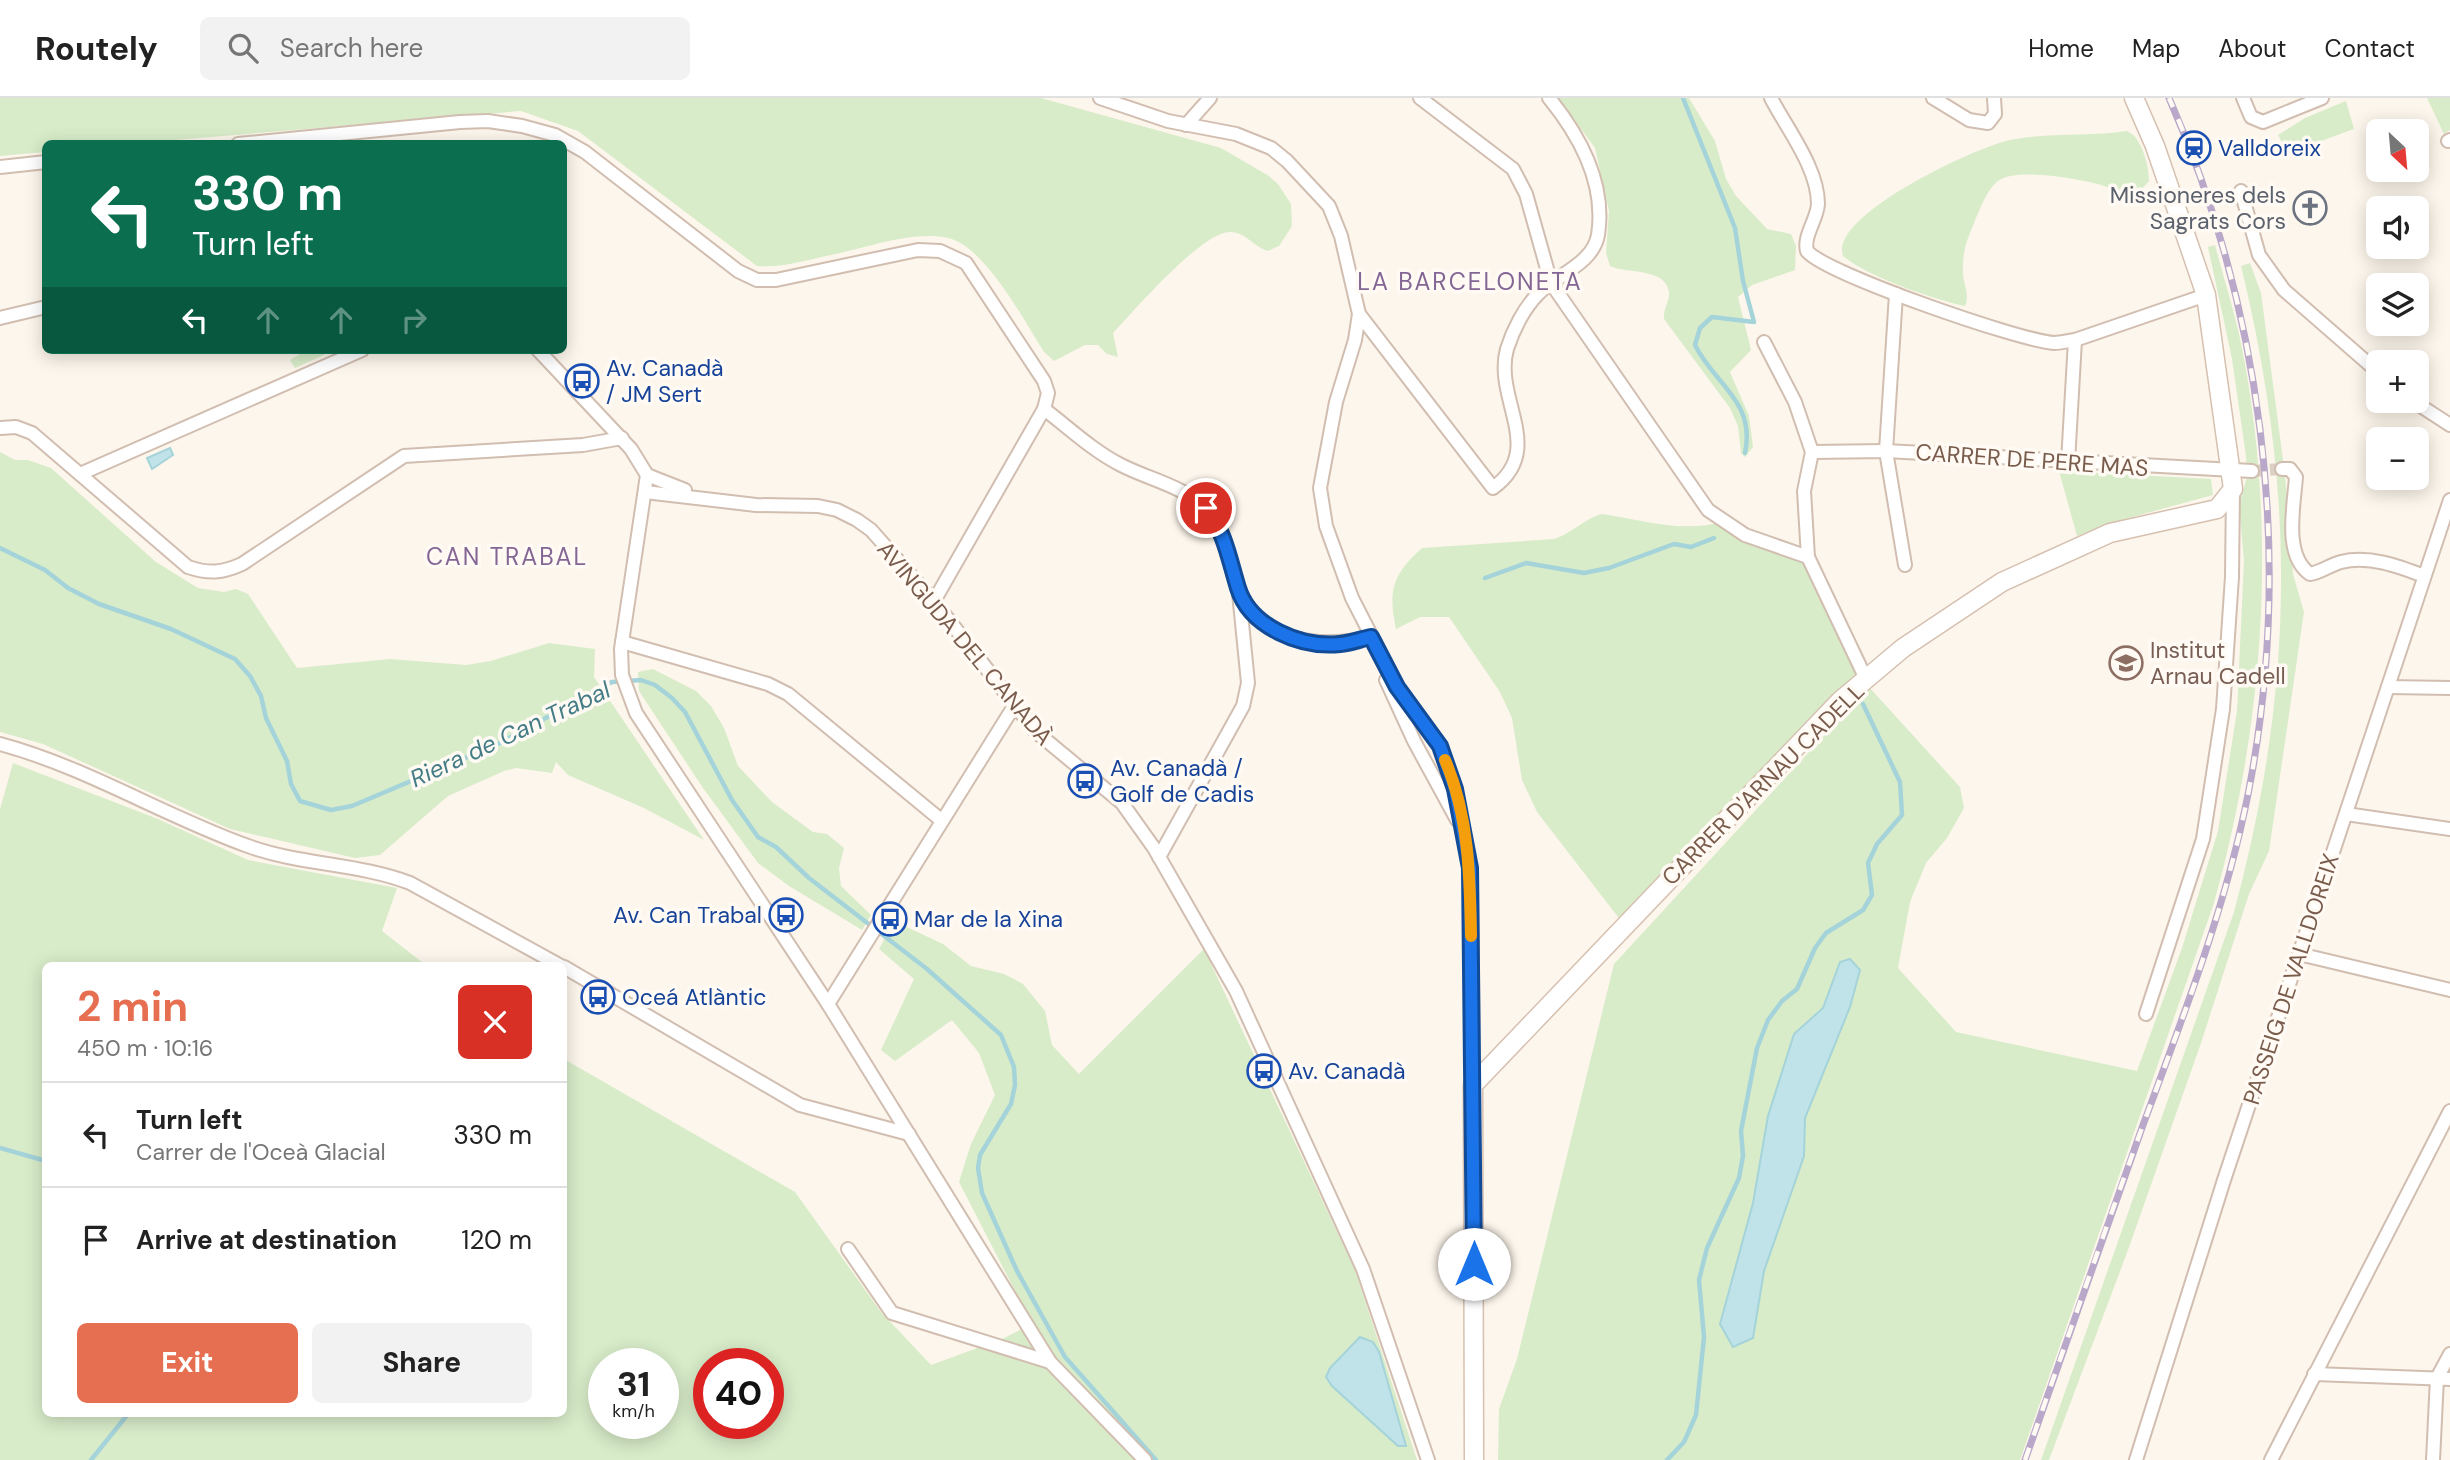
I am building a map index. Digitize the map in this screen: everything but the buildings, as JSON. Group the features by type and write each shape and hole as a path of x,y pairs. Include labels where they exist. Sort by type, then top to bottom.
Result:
{"street":[{"path":"1100,98 1186,125 1253,139 1271,148 1302,176 1329,206 1348,258 1359,314 1355,340 1336,402 1320,488 1326,526 1352,598 1371,637 1397,687 1440,746 1455,789 1467,850 1472,901 1474,1460"},
{"path":"1186,125 1210,98"},
{"path":"1420,98 1513,169 1526,194 1551,283 1708,510 1745,535 1808,557"},
{"path":"1359,314 1493,488 1513,468 1518,451 1504,377 1507,352 1518,322 1537,294 1588,255 1595,246 1598,224 1595,190 1586,155 1570,125 1549,98"},
{"path":"1771,98 1816,188 1817,209 1806,241 1811,257 1896,295 1984,325 2054,343 2075,340 2206,295"},
{"path":"1934,98 1978,123 1988,123 1994,114 1994,98"},
{"path":"2134,98 2155,146 2206,295 2232,480 2232,577 2223,709 2203,839 2146,1014"},
{"path":"2243,98 2251,117 2263,121 2322,98"},
{"path":"321,140 488,121 522,126 564,140"},
{"path":"567,142 585,152 738,271 757,280 776,280 918,250 940,251 953,256 974,272 1044,382 1048,393 1044,409 934,601"},
{"path":"0,167 42,162"},
{"path":"2241,191 2259,256 2284,290 2366,362"},
{"path":"1896,295 1886,451 1905,565"},
{"path":"0,318 42,308"},
{"path":"2068,462 2075,340"},
{"path":"1763,342 1795,402 1812,452 1804,491 1808,557 1866,679"},
{"path":"80,474 353,354"},
{"path":"542,354 622,438 641,461 647,475 622,642 621,667 627,691 646,729 828,1004 1050,1362 1145,1460"},
{"path":"1044,409 1119,465 1189,495 1206,508 1219,525 1238,591 1248,683 1243,706 1159,857"},
{"path":"2429,411 2450,425"},
{"path":"0,428 16,427 32,433 188,567 206,574 227,571 242,564 404,456 583,445 622,438"},
{"name":"CARRER DE PERE MAS","path":"1812,452 1886,451 2068,462 2232,480 2252,471"},
{"path":"2282,469 2291,469 2296,477 2294,550 2295,560 2302,568 2310,573 2342,562 2360,560 2388,563 2424,576"},
{"name":"AVINGUDA DEL CANADÀ","path":"647,475 678,489 837,510 857,520 871,530 934,601 1016,703 1035,731 1051,747 1122,803 1159,857 1236,991 1363,1269 1428,1460"},
{"name":"CARRER D'ARNAU CADELL","path":"1473,1085 1840,701 1903,648 2002,582 2110,533 2217,509 2232,480"},
{"name":"AVINGUDA DEL CANADÀ","path":"645,492 756,505 785,503"},
{"name":"PASSEIG DE VALLDOREIX","path":"2136,1460 2299,954 2450,500"},
{"path":"1238,591 1252,612 1279,634 1311,642 1338,644 1371,637"},
{"path":"1371,637 1397,706 1455,814 1467,850"},
{"path":"622,642 768,684 788,694 941,820"},
{"path":"2388,687 2450,688"},
{"path":"828,1004 1016,703"},
{"path":"0,744 107,784 208,831 252,847 386,874 410,883 553,962"},
{"path":"2346,814 2450,829"},
{"path":"2299,954 2450,990"},
{"path":"567,970 800,1105 909,1134"},
{"path":"2271,1460 2450,1111"},
{"path":"848,1249 892,1313 1050,1362"},
{"path":"2433,1460 2443,1379 2450,1354"},
{"path":"2314,1374 2443,1379"}],"green space":[{"path":"0,98 1041,98 1221,148 1278,184 1291,204 1292,226 1279,246 1268,251 1236,233 1219,235 1187,257 1113,333 1118,357 1107,354 1098,345 1085,345 1054,361 1044,352 1015,304 989,269 962,244 948,238 920,236 794,263 757,266 578,131 521,111 175,140 42,140 42,152 0,156"},
{"path":"1558,98 1689,98 1715,141 1726,179 1736,196 1767,229 1791,234 1796,246 1795,270 1752,285 1738,297 1751,350 1730,372 1749,416 1753,447 1745,457 1741,453 1738,426 1730,408 1664,319 1669,295 1666,284 1653,275 1610,266 1606,253 1609,211 1595,148"},
{"path":"2427,98 2450,98 2450,130 2444,134"},
{"path":"2346,101 2354,129 2291,152 2286,150 2278,135 2305,118"},
{"path":"2127,131 2141,146 2148,168 2149,181 2140,191 2124,192 2076,179 2032,174 2007,177 1994,185 1983,203 1966,245 1963,269 1967,294 1965,306 1901,286 1843,256 1844,240 1858,222 1880,204 1967,155 2010,140"},
{"path":"2215,245 2242,348 2260,487 2260,627 2245,767 2214,903 2020,1460 1498,1460 1499,1409 1517,1359 1614,964 1869,687 1960,787 1964,808 1947,838 1926,863 1910,902 1898,968 1956,1032 2137,1071 2182,948 2218,831 2237,711 2244,561 2239,504 2247,477 2232,359 2208,247"},
{"path":"2250,263 2261,293 2285,475 2293,574 2304,612 2269,851 2249,894 2201,1043 2128,1250 2049,1460 2041,1460 2234,912 2254,829 2269,748 2278,668 2281,589 2279,510 2272,430 2259,349 2241,266"},
{"path":"300,354 324,355 295,368 290,360"},
{"path":"0,452 15,460 28,460 51,468 156,562 198,588 224,592 236,589 248,594 297,668 390,659 466,665 491,661 549,643 595,649 594,677 704,840 644,808 568,775 556,762 552,773 516,768 448,796 380,855 355,858 230,829 43,744 0,732"},
{"path":"2059,471 2211,479 2213,495 2114,522 2077,536"},
{"path":"1602,514 1678,526 1709,525 1725,521 1808,557 1866,679 1625,926 1537,812 1522,780 1512,718 1500,692 1449,617 1420,617 1396,629 1392,604 1398,575 1422,548 1554,539"},
{"path":"653,669 696,691 711,706 724,728 738,766 772,802 813,832 827,834 844,848 839,868 841,886 871,915 862,930 789,886 758,863 703,788 639,691 638,672"},
{"path":"13,763 158,819 248,860 397,888 382,931 422,962 42,962 42,1417 567,1417 567,1061 795,1192 881,1312 931,1365 1002,1339 1032,1324 959,1182 971,1144 995,1095 979,1053 952,1020 895,1061 881,1050 914,979 879,949 894,921 943,944 971,966 1004,974 1023,984 1045,1011 1052,1045 1079,1074 1204,949 1355,1270 1417,1460 0,1460 0,809"}],"water":[{"path":"170,448 173,455 152,469 147,458"},
{"path":"1850,959 1860,970 1850,1007 1805,1118 1804,1156 1764,1271 1753,1338 1733,1347 1720,1324 1753,1203 1768,1116 1794,1034 1823,1008 1840,962"},
{"path":"1360,1337 1373,1342 1379,1352 1406,1446 1398,1446 1332,1386 1326,1377 1330,1368"}],"waterway":[{"path":"1683,98 1735,228 1743,281 1754,322 1712,317 1700,328 1695,345 1739,406 1747,435 1745,453"},
{"path":"1485,578 1526,563 1584,573 1609,568 1674,544 1691,547 1714,538"},
{"name":"Riera de Can Trabal","path":"0,548 45,570 68,588 99,604 171,629 235,659 250,676 261,696 266,718 287,761 291,784 300,801 331,810 352,806 496,745 612,682 641,680 655,685 672,698 685,712 732,800 758,837 776,847 809,878 927,969 1001,1035 1014,1067 1015,1085 1011,1104 980,1155 978,1168 982,1193 1017,1271 1065,1357 1156,1460"},
{"path":"1667,1460 1684,1442 1696,1415 1704,1337 1699,1280 1707,1248 1739,1178 1743,1156 1741,1131 1757,1048 1768,1020 1782,1001 1797,989 1815,948 1826,933 1863,910 1872,895 1868,863 1877,844 1902,815 1900,782 1863,704"},
{"path":"0,1148 42,1160"},
{"path":"91,1460 126,1417"}],"tunnel":[{"path":"2252,471 2282,469"}],"railway":[{"path":"2025,1460 2220,907 2243,818 2264,688 2269,602 2268,515 2260,429 2246,344 2226,260 2201,178 2169,98"}],"slow traffic":[{"path":"1445,760 1455,789 1471,874 1471,936"}],"place":[{"name":"Valldoreix","path":"2194,148"},
{"name":"Missioneres dels Sagrats Cors","path":"2310,208"},
{"name":"Av. Canadà / JM Sert","path":"582,381"},
{"name":"Institut Arnau Cadell","path":"2126,663"},
{"name":"Av. Canadà / Golf de Cadis","path":"1085,781"},
{"name":"Av. Can Trabal","path":"786,915"},
{"name":"Mar de la Xina","path":"890,919"},
{"name":"Oceá Atlàntic","path":"598,997"},
{"name":"Av. Canadà","path":"1264,1071"}],"district":[{"name":"LA BARCELONETA","path":"1470,281"},
{"name":"CAN TRABAL","path":"507,556"}],"route":[{"path":"1206,508 1219,525 1231,559 1238,591 1252,612 1279,634 1311,642 1338,644 1371,637 1397,687 1429,727 1448,766 1471,874 1474,1264"}]}
